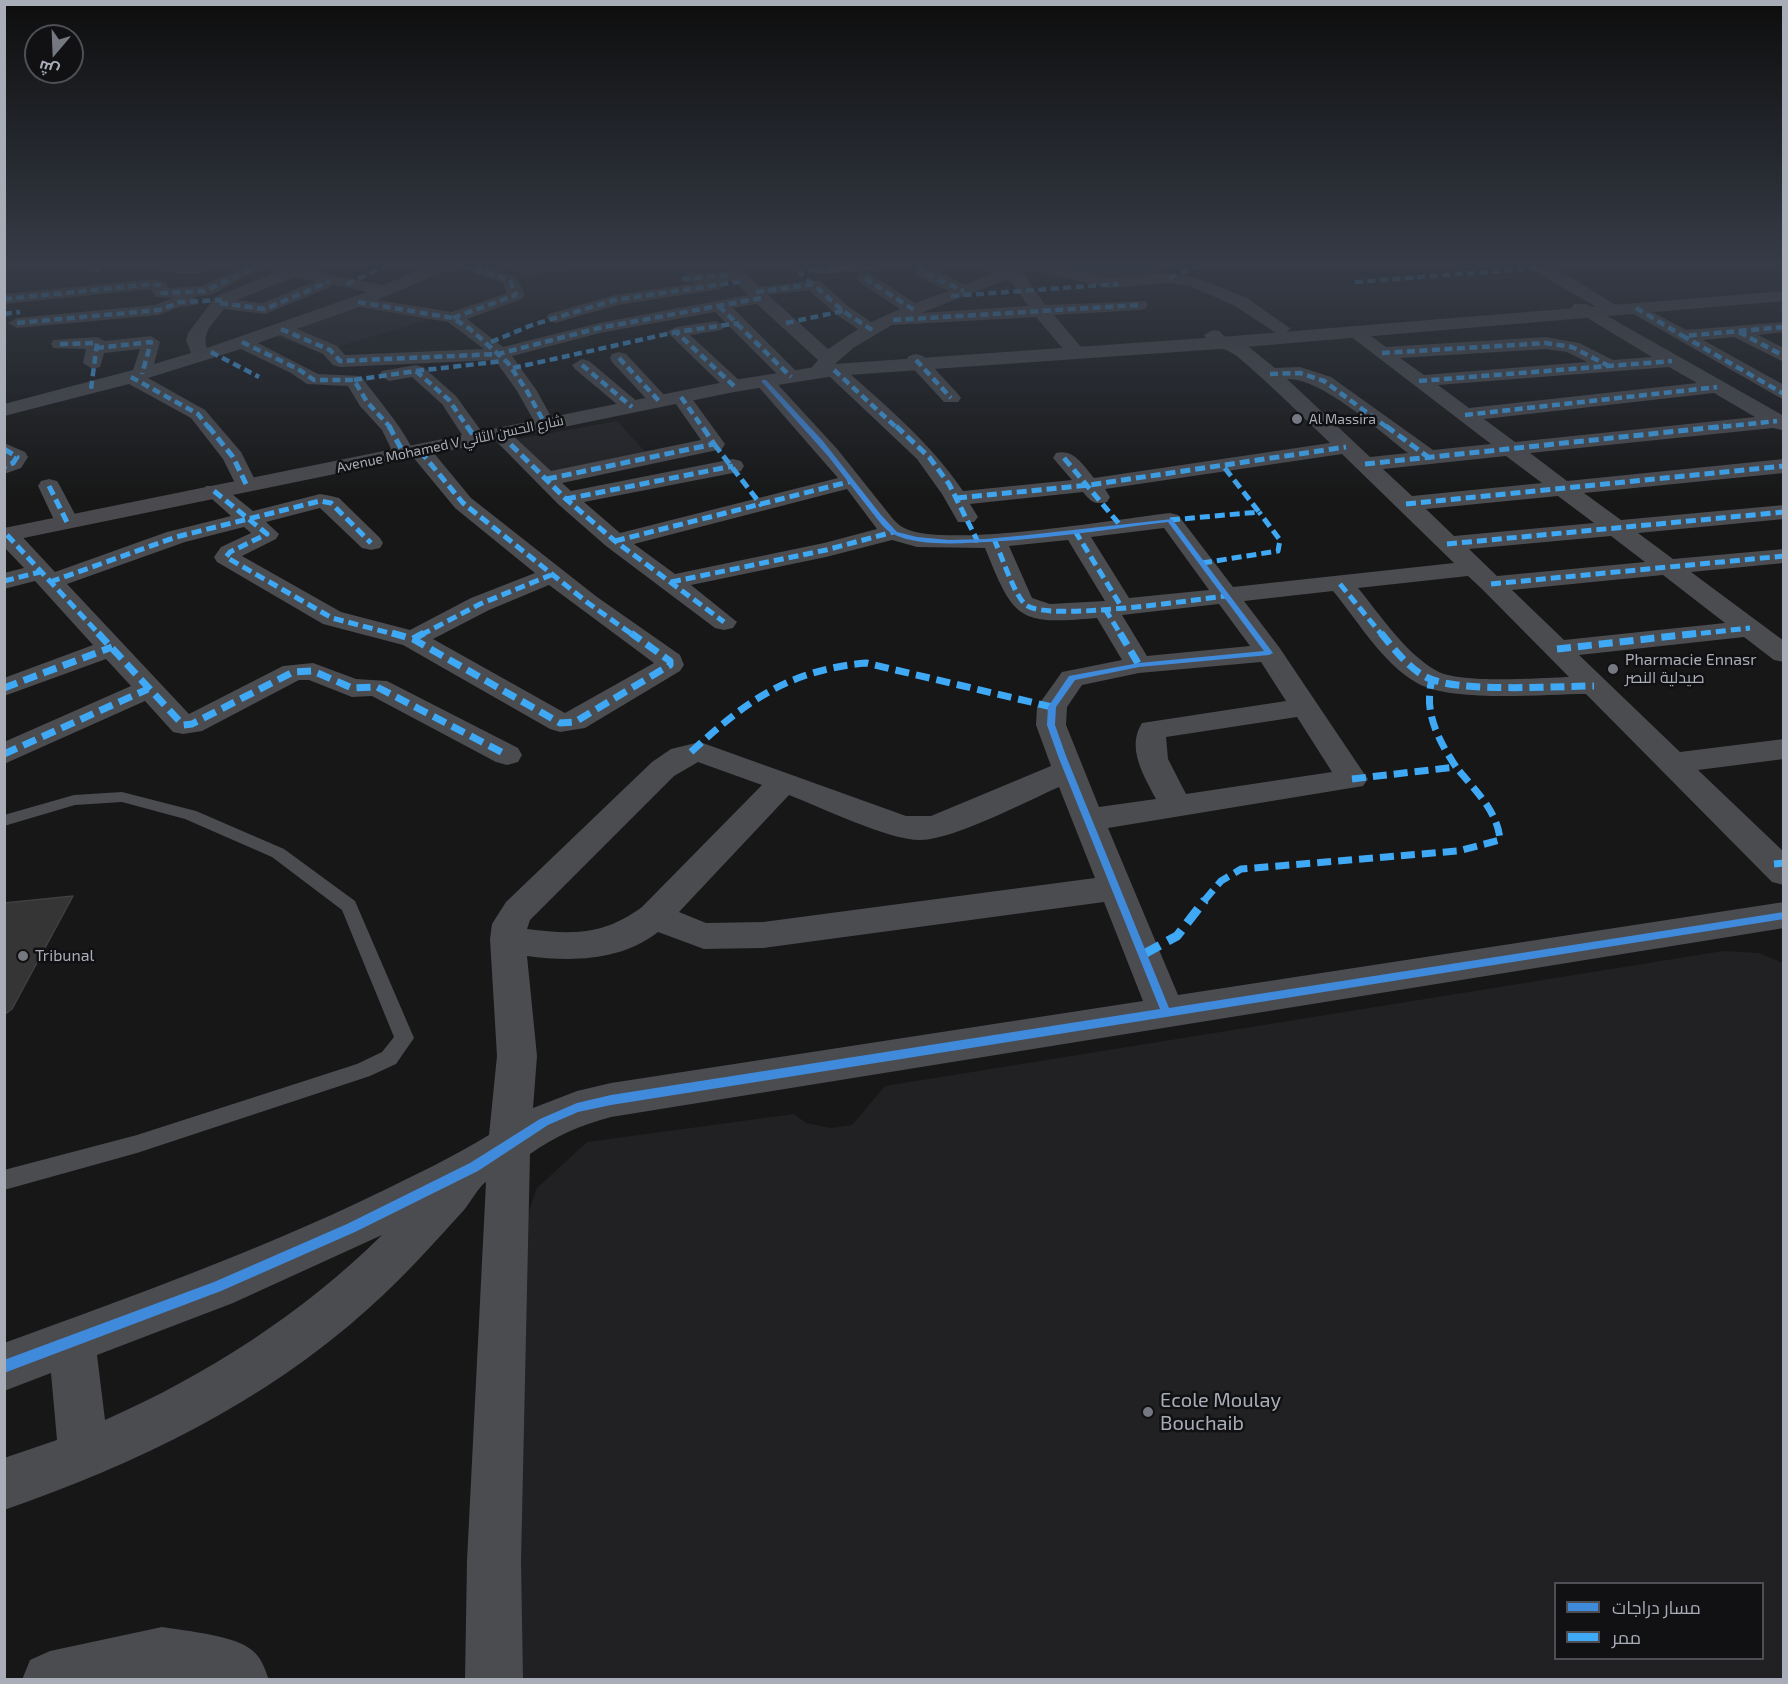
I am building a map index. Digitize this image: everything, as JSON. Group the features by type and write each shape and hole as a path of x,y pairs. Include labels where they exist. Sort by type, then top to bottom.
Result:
{"main road":[{"name":"Avenue Mohamed V شارع الحسن الثاني","path":"6,535 246,484 734,386 791,377 826,367 897,365 1158,345"}],"street":[{"path":"91,389 97,345"},
{"path":"96,348 127,345"},
{"path":"137,376 149,345"},
{"path":"199,345 206,354 259,377"},
{"path":"4,410 137,376 234,345"},
{"path":"247,345 298,369 317,381 354,380 584,345"},
{"path":"316,345 346,362 501,356 541,345"},
{"path":"487,345 501,356 525,385 545,424"},
{"path":"501,356 513,345"},
{"path":"690,345 734,386"},
{"path":"760,345 791,377"},
{"path":"805,345 826,367 915,442 929,457 985,540 1023,603 1034,610 1050,612 1113,608 1340,584 1668,567 1784,556"},
{"path":"826,367 846,345"},
{"path":"1069,345 1074,350"},
{"path":"1235,345 1270,374 1482,576 1784,873"},
{"path":"1371,345 1784,654"},
{"path":"1382,353 1520,345"},
{"path":"1556,345 1572,347 1609,366"},
{"path":"1644,345 1756,408 1781,417"},
{"path":"1698,345 1784,394"},
{"path":"1764,345 1782,354"},
{"path":"619,358 659,401"},
{"path":"1419,381 1672,361"},
{"path":"918,363 951,398"},
{"path":"582,365 632,407"},
{"path":"416,371 449,400 476,439"},
{"path":"1270,374 1300,373 1324,381 1428,457"},
{"path":"137,376 198,414 233,457 246,484"},
{"path":"214,491 249,517 267,534 230,552 226,557 332,618 414,639 564,724 575,722 670,665 670,661 551,574 463,503 412,452 367,402 354,380"},
{"path":"764,381 852,481 893,532"},
{"path":"1465,415 1718,387"},
{"path":"681,397 762,506"},
{"path":"957,498 1355,456 1428,457 1513,450 1781,417"},
{"path":"500,434 566,499 615,541 724,622"},
{"path":"547,479 714,444"},
{"path":"4,449 17,460 4,467"},
{"path":"1064,458 1089,485 1120,525"},
{"path":"566,499 733,466"},
{"path":"1406,504 1784,466"},
{"path":"615,541 762,506 852,481"},
{"path":"49,486 67,522"},
{"path":"4,581 45,577 249,517 326,501 331,503 371,543"},
{"path":"1447,544 1784,512"},
{"path":"671,582 826,550 893,532 922,541 985,540 1170,520 1269,653 1352,779 1088,820"},
{"path":"1075,531 1139,664"},
{"path":"6,535 185,726 293,672 306,670 352,688 377,687 507,755"},
{"path":"414,639 480,604 551,574"},
{"path":"1340,584 1410,665 1432,680 1471,685 1594,686"},
{"path":"1557,649 1750,628"},
{"path":"4,688 112,647"},
{"path":"1166,1012 1068,771 1051,725 1052,707 1062,689 1072,678 1088,673 1139,664 1269,653"},
{"path":"4,754 148,689"},
{"path":"1176,806 1152,755 1150,738 1154,730 1305,707"},
{"path":"1672,763 1784,748"},
{"path":"494,1680 491,1155 517,1056 508,939 510,924 528,899 663,768 691,752 713,755 901,826 919,829 936,827 1068,771"},
{"path":"508,939 551,947 588,945 625,936 641,928 784,782"},
{"path":"654,916 704,936 763,935 1116,888"},
{"path":"4,1367 238,1278 351,1228 491,1155 544,1122 576,1108 611,1100 1784,915"},
{"path":"4,1484 84,1456 181,1411 269,1356 350,1295 417,1232 491,1155"},
{"path":"72,1343 84,1456"},
{"path":"50,1680 162,1655 231,1669 241,1680"}],"lane":[{"path":"4,821 74,800 122,797 189,815 279,853 349,906 404,1038 388,1058 363,1070 137,1144 4,1180"}],"shaded area":[{"path":"299,345 345,345 320,352"},
{"path":"617,421 650,457 537,480 502,442"},
{"name":"Ecole Moulay Bouchaib","path":"1723,951 1759,953 1783,963 1783,1679 503,1680 519,1240 537,1188 587,1142 794,1114 806,1123 831,1128 852,1125 885,1086"}],"building":[{"name":"Tribunal","path":"73,896 12,1009 4,1015 4,903"}],"marked path":[{"path":"91,389 97,345"},
{"path":"96,348 127,345"},
{"path":"142,374 150,345"},
{"path":"247,345 298,369 314,380 354,380 367,402 391,428 404,454"},
{"path":"317,345 330,350 340,361 383,361 498,354 535,345"},
{"path":"490,345 518,376 545,424"},
{"path":"513,368 619,345"},
{"path":"690,345 734,386"},
{"path":"760,345 791,377"},
{"path":"1382,353 1520,345"},
{"path":"1556,345 1572,347 1609,366"},
{"path":"1698,345 1784,394"},
{"path":"1763,345 1784,356"},
{"path":"211,352 259,377"},
{"path":"619,358 659,401"},
{"path":"916,360 951,398"},
{"path":"416,371 503,361"},
{"path":"1419,381 1672,361"},
{"path":"582,365 632,407"},
{"path":"834,370 929,457 949,484 977,540 974,540"},
{"path":"354,380 416,371 449,400 476,439"},
{"path":"1270,374 1300,373 1324,381 1428,457"},
{"path":"131,377 198,414 233,457 246,484"},
{"path":"1465,415 1717,387"},
{"path":"547,479 714,444 681,397"},
{"path":"1365,464 1777,421"},
{"path":"500,434 566,499 615,541 724,622"},
{"path":"714,444 762,506"},
{"path":"957,498 1089,485 1346,447"},
{"path":"4,449 17,457 13,463 4,467"},
{"path":"214,491 267,534 230,552 226,557 332,618 413,639 560,723 575,722 670,665 670,661 588,603 463,503 420,451"},
{"path":"1064,458 1089,485 1120,525"},
{"path":"566,499 733,466"},
{"path":"1406,504 1784,466"},
{"path":"1170,520 1259,512 1224,467"},
{"path":"615,541 852,481"},
{"path":"49,486 67,522"},
{"path":"50,582 176,537 320,501 331,503 371,543"},
{"path":"1202,563 1272,554 1278,551 1280,540 1259,512"},
{"path":"1447,544 1784,512"},
{"path":"1075,531 1121,606"},
{"path":"671,582 826,550 893,532"},
{"path":"7,535 183,725 192,724 293,672 313,671 352,688 377,687 507,755"},
{"path":"994,539 1023,603 1034,610 1067,612 1226,596"},
{"path":"1491,584 1784,556"},
{"path":"4,581 40,572"},
{"path":"413,639 480,604 551,575"},
{"path":"1340,584 1405,660 1428,678 1459,685 1594,686"},
{"path":"1105,609 1139,665"},
{"path":"1557,649 1750,628"},
{"path":"4,688 112,647"},
{"path":"691,752 730,717 770,689 791,679 839,665 866,663 1052,707"},
{"path":"1352,779 1456,767 1444,748 1430,713 1429,691 1432,680"},
{"path":"4,754 148,689"},
{"path":"1144,954 1174,939 1186,927 1213,889 1230,874 1241,869 1458,851 1500,840 1500,831 1491,812 1456,767"},
{"path":"1774,864 1784,863"}],"cycle path":[{"path":"764,381 820,442 895,533 917,539 949,542 986,541 1170,520 1269,653 1139,665 1072,678 1052,707 1051,725 1062,756 1166,1012"},
{"path":"4,1367 217,1287 351,1228 474,1167 544,1122 577,1108 611,1100 1784,915"}],"place":[{"name":"Al Massira","path":"1297,419"},
{"name":"Pharmacie Ennasr صيدلية النصر","path":"1613,669"},
{"name":"Tribunal","path":"23,956"},
{"name":"Ecole Moulay Bouchaib","path":"1148,1412"}]}
